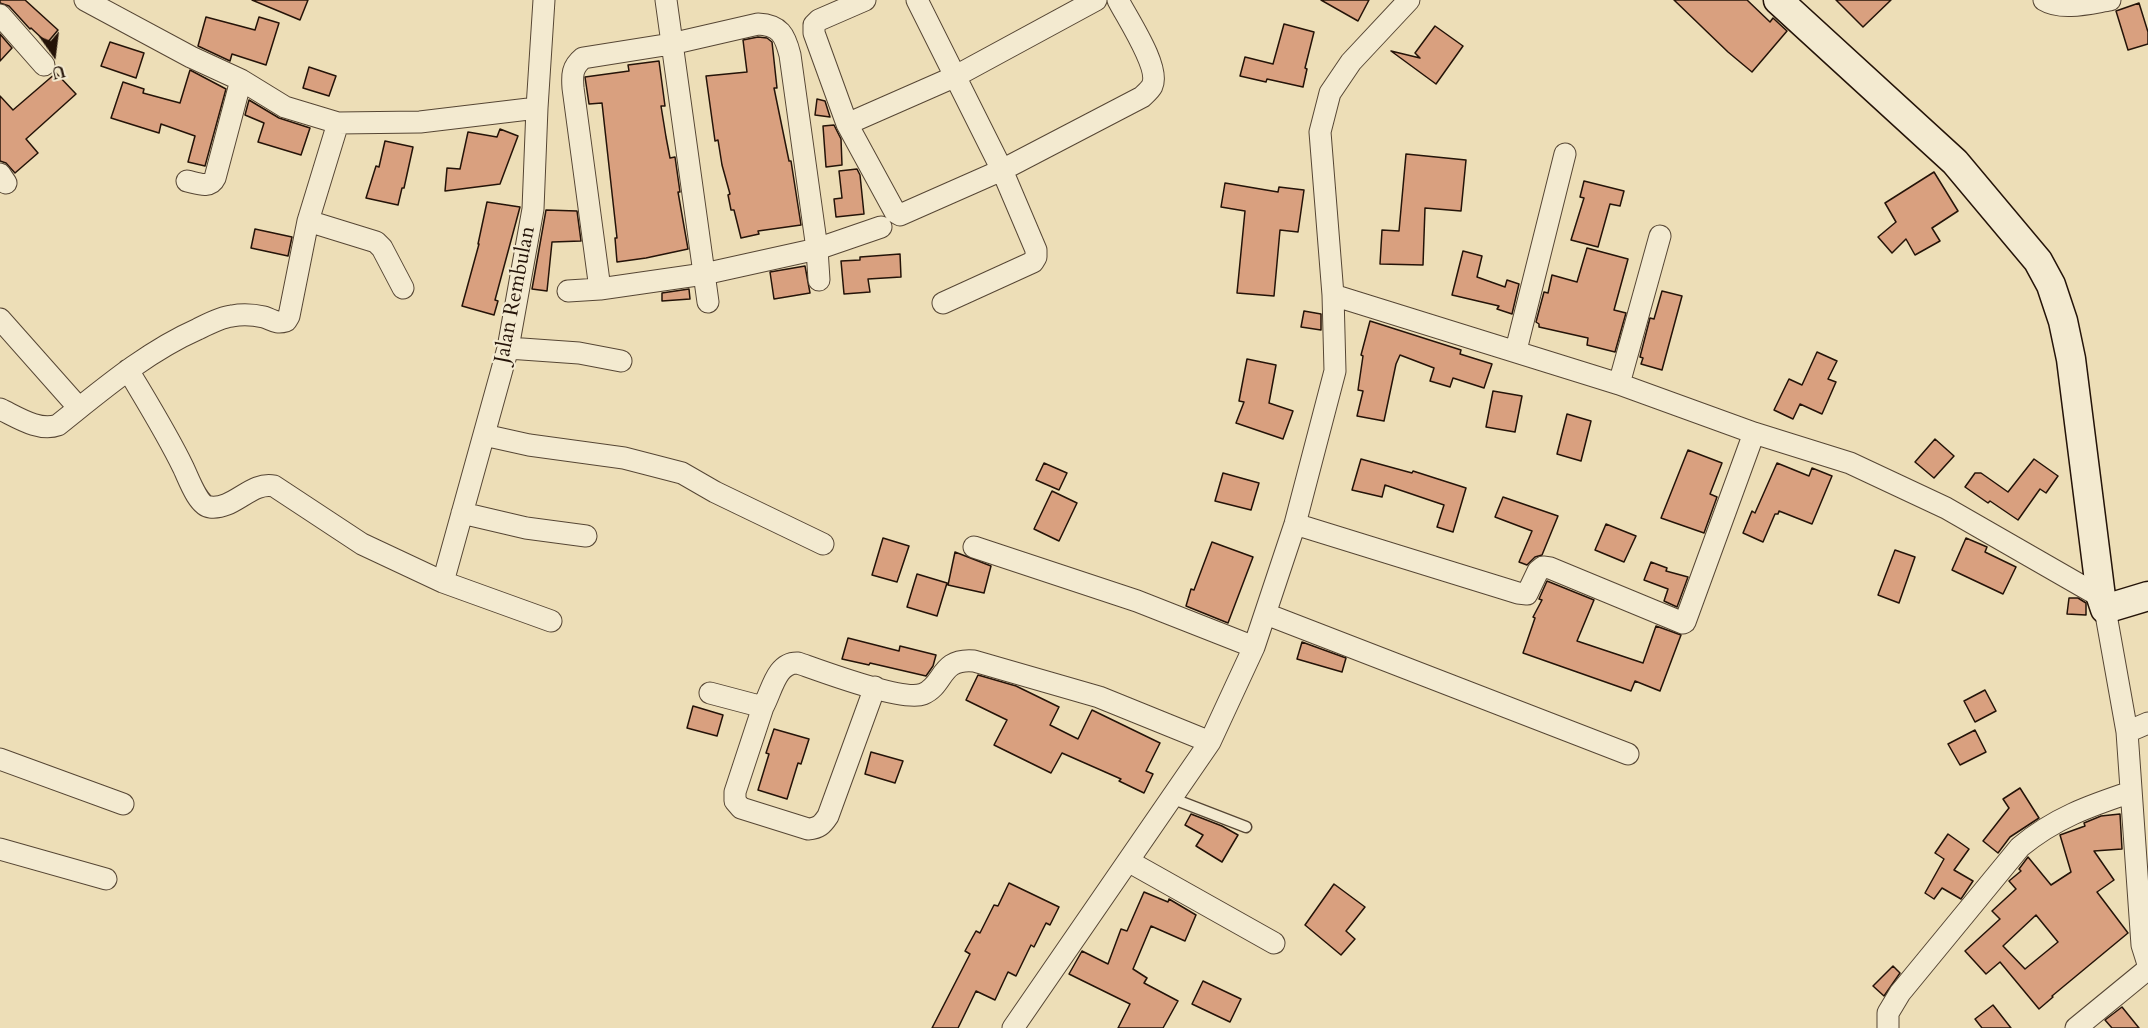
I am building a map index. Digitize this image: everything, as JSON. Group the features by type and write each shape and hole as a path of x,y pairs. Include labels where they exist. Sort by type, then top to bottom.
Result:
{"street":[{"path":"85,0 191,57 241,80 285,107 338,123 420,122 537,108"},
{"name":"Jalan Rembulan","path":"443,582 508,348 533,209 544,0"},
{"path":"666,0 708,302"},
{"path":"865,0 819,20 814,25 817,44 847,124 897,214 900,215 1002,170 1143,97 1152,86 1154,73 1118,0"},
{"path":"917,0 1002,170 1036,250 1033,262 943,303"},
{"path":"847,124 954,77 1096,0"},
{"path":"1013,1028 1210,742 1254,647 1296,524 1335,370 1333,295 1320,132 1330,93 1351,62 1409,0"},
{"path":"1778,0 1954,162 2038,261 2052,285 2071,358 2103,603 2127,732 2131,792 2141,823 2146,950"},
{"path":"2044,0 2050,3 2073,5 2110,0"},
{"path":"0,15 44,65"},
{"path":"600,289 572,73 576,64 583,58 671,44 758,24 770,24 779,31 786,40 790,55 817,249 819,280"},
{"path":"187,181 208,185 213,182 241,80"},
{"path":"0,409 49,428 58,425 128,370 179,338 232,316 253,315 275,323 286,321 289,316 308,221 338,123"},
{"path":"1516,350 1565,154"},
{"path":"308,221 376,242 382,248 403,288"},
{"path":"568,291 600,289 704,274 817,249 881,227"},
{"path":"1619,384 1660,236"},
{"path":"1333,295 1516,350 1850,464 1946,508 2103,603 2148,596"},
{"path":"0,319 79,408"},
{"path":"508,348 579,353 621,362"},
{"path":"128,370 173,447 203,505 213,508 266,484 274,486 362,544 443,582 551,621"},
{"path":"1296,524 1524,594 1530,591 1538,571 1543,567 1550,568 1683,623 1754,433"},
{"path":"484,435 529,446 624,458 682,473 715,492 823,544"},
{"path":"462,513 526,528 586,536"},
{"path":"974,547 1137,601 1254,647"},
{"path":"1266,614 1628,754"},
{"path":"874,687 828,816 823,824 817,828 808,829 741,808 735,801 735,792 763,707 780,671 791,663 798,663 874,687 915,696 931,689 946,669 964,661 974,662 1099,697 1210,742"},
{"path":"710,693 763,707"},
{"path":"2127,732 2148,723"},
{"path":"0,759 123,804"},
{"path":"1888,1028 1888,1013 1900,993 2020,846 2041,830 2082,809 2131,792"},
{"path":"0,849 106,879"},
{"path":"1128,861 1274,943"},
{"path":"2076,1028 2148,969"}],"lane":[{"path":"1171,798 1246,827"}],"building":[{"path":"0,0 25,0 58,30 47,43 30,29 9,6 0,3"},
{"path":"252,0 308,0 300,20"},
{"path":"1321,0 1369,0 1358,21"},
{"path":"1674,0 1747,0 1770,22 1773,18 1787,31 1752,72"},
{"path":"1836,0 1891,0 1863,27"},
{"path":"2139,3 2148,32 2148,44 2128,50 2116,11"},
{"path":"206,17 255,30 259,17 279,23 266,65 232,54 230,61 198,46"},
{"path":"1284,24 1314,32 1303,87 1240,76 1245,57 1273,64"},
{"path":"1435,26 1463,46 1436,84 1391,51 1420,58 1415,53"},
{"path":"0,34 12,48 0,61"},
{"path":"767,38 772,42 777,88 774,88 789,161 791,161 801,225 758,231 759,234 741,238 734,210 731,210 728,195 730,194 718,140 715,141 706,76 747,72 743,40"},
{"path":"110,42 144,53 136,78 101,66"},
{"path":"659,61 665,106 661,106 670,158 675,157 680,192 678,192 688,249 617,262 615,238 617,238 602,103 589,104 585,77 629,71 628,65"},
{"path":"309,67 336,76 329,96 303,88"},
{"path":"190,70 226,89 205,166 188,162 195,136 161,124 159,133 111,118 123,82 144,89 143,93 180,103"},
{"path":"56,73 76,94 26,139 38,153 15,173 6,163 0,161 0,96 13,110"},
{"path":"817,99 825,101 830,117 815,115"},
{"path":"249,100 279,118 310,128 301,155 258,142 264,123 245,115"},
{"path":"834,125 841,139 842,165 826,167 823,126"},
{"path":"500,129 518,136 500,184 445,191 447,168 460,169 468,132 497,137"},
{"path":"385,141 413,147 398,205 366,198 376,166 379,167"},
{"path":"1406,154 1466,160 1461,211 1425,208 1423,265 1380,264 1382,230 1399,231"},
{"path":"857,169 860,175 864,214 836,217 834,199 842,198 839,171"},
{"path":"1934,172 1958,211 1932,228 1940,241 1915,255 1906,239 1892,253 1878,237 1896,222 1885,203"},
{"path":"1584,181 1624,191 1620,206 1610,204 1598,247 1571,240 1584,198 1580,197"},
{"path":"1225,183 1278,192 1279,187 1304,190 1298,232 1280,230 1274,296 1237,293 1245,211 1221,207"},
{"path":"487,202 520,207 495,300 498,301 494,315 462,306 479,244"},
{"path":"546,210 577,211 581,241 552,242 547,291 532,289"},
{"path":"255,229 292,237 288,256 251,248"},
{"path":"1587,248 1628,259 1614,310 1626,313 1615,352 1587,345 1588,338 1539,327 1536,322 1544,292 1548,293 1552,275 1577,282"},
{"path":"1463,251 1482,256 1477,277 1505,287 1507,280 1519,284 1512,314 1497,309 1499,306 1452,295"},
{"path":"900,254 901,277 868,279 870,292 844,294 841,261"},
{"path":"805,266 810,293 774,299 770,272"},
{"path":"689,289 690,299 662,301 662,293"},
{"path":"1662,291 1682,296 1662,370 1641,364 1643,358 1640,357 1650,318 1654,319"},
{"path":"1304,311 1321,314 1321,330 1301,327"},
{"path":"1370,321 1461,350 1460,354 1492,364 1484,388 1453,378 1450,387 1430,381 1434,368 1400,355 1384,421 1357,416 1363,391 1358,390 1363,356 1361,355"},
{"path":"1817,352 1837,361 1828,379 1836,382 1822,414 1800,404 1793,419 1774,410 1789,379 1802,385"},
{"path":"1247,359 1276,365 1269,403 1293,411 1283,439 1236,423 1244,402 1239,401"},
{"path":"1493,391 1522,396 1515,432 1486,427"},
{"path":"1567,414 1591,421 1581,461 1557,454"},
{"path":"1935,439 1954,456 1934,478 1915,462"},
{"path":"1688,450 1722,463 1710,494 1717,497 1704,533 1661,518"},
{"path":"1361,459 1412,473 1413,471 1466,488 1453,532 1437,527 1444,505 1385,485 1382,497 1352,490"},
{"path":"2034,459 2058,476 2046,493 2040,489 2018,520 1965,487 1975,473 1981,473 2008,492"},
{"path":"1044,463 1067,473 1059,490 1036,480"},
{"path":"1777,463 1809,476 1812,468 1832,476 1812,524 1779,511 1775,514 1763,542 1743,533 1752,511 1755,513"},
{"path":"1223,473 1259,483 1251,510 1215,501"},
{"path":"1052,491 1077,503 1059,541 1034,529"},
{"path":"1503,497 1558,516 1542,555 1535,557 1527,565 1519,562 1532,531 1495,517"},
{"path":"1606,524 1636,536 1624,562 1595,550"},
{"path":"883,538 909,546 897,582 872,575"},
{"path":"1966,538 1987,547 1985,552 2016,567 2003,594 1952,570"},
{"path":"1212,542 1253,557 1228,623 1186,606"},
{"path":"1895,550 1915,557 1899,603 1878,595"},
{"path":"955,552 991,566 984,593 948,585"},
{"path":"1651,562 1667,568 1666,571 1688,577 1677,607 1664,601 1668,589 1644,580"},
{"path":"917,574 947,583 937,616 907,607"},
{"path":"1547,581 1594,600 1577,641 1643,663 1656,626 1681,635 1660,691 1635,681 1631,691 1523,653 1535,618 1533,617 1542,600 1539,599"},
{"path":"2069,598 2078,598 2086,603 2086,615 2067,614"},
{"path":"848,638 899,651 900,646 936,655 933,666 926,676 870,663 869,665 842,659"},
{"path":"1302,642 1346,658 1342,672 1297,659"},
{"path":"978,675 1016,686 1059,707 1050,725 1078,739 1092,710 1160,743 1146,771 1153,774 1144,793 1119,781 1121,779 1062,753 1051,773 994,745 1007,720 966,700"},
{"path":"1985,690 1996,711 1975,722 1964,701"},
{"path":"693,706 723,715 717,736 687,728"},
{"path":"774,729 809,739 801,764 798,763 787,799 758,790"},
{"path":"1975,730 1986,752 1960,765 1948,744"},
{"path":"871,752 903,761 895,783 865,774"},
{"path":"2020,788 2039,818 2010,837 1998,853 1983,841 2009,808 2003,799"},
{"path":"1191,814 1238,835 1222,862 1196,846 1203,835 1185,825"},
{"path":"2120,814 2122,849 2094,851 2114,880 2097,892 2128,933 2039,1009 2000,962 1986,974 1965,951 2000,919 1992,911 2016,889 2009,881 2021,871 2019,869 2028,857 2051,885 2071,872 2060,835 2085,826 2084,823 2101,816","holes":["2036,915 2058,942 2025,969 2003,946"]},
{"path":"1948,834 1969,849 1954,870 1973,881 1961,899 1942,888 1934,899 1925,893 1944,859 1935,853"},
{"path":"1009,883 1059,907 1050,925 1046,923 1034,947 1031,945 1016,976 1008,972 995,1000 976,991 958,1028 932,1028 970,954 965,951 976,931 980,933 994,905 998,906"},
{"path":"1334,884 1365,907 1346,931 1355,939 1341,955 1305,925"},
{"path":"1144,892 1168,902 1169,899 1196,915 1185,941 1151,926 1133,969 1147,978 1144,983 1178,1001 1163,1028 1118,1028 1130,1004 1069,974 1082,951 1108,964 1121,929 1127,931"},
{"path":"1893,966 1900,973 1884,996 1873,986"},
{"path":"1203,981 1241,999 1230,1022 1192,1004"},
{"path":"1993,1005 2011,1028 1982,1028 1975,1019"},
{"path":"2122,1007 2139,1028 2112,1028 2105,1020"}]}
